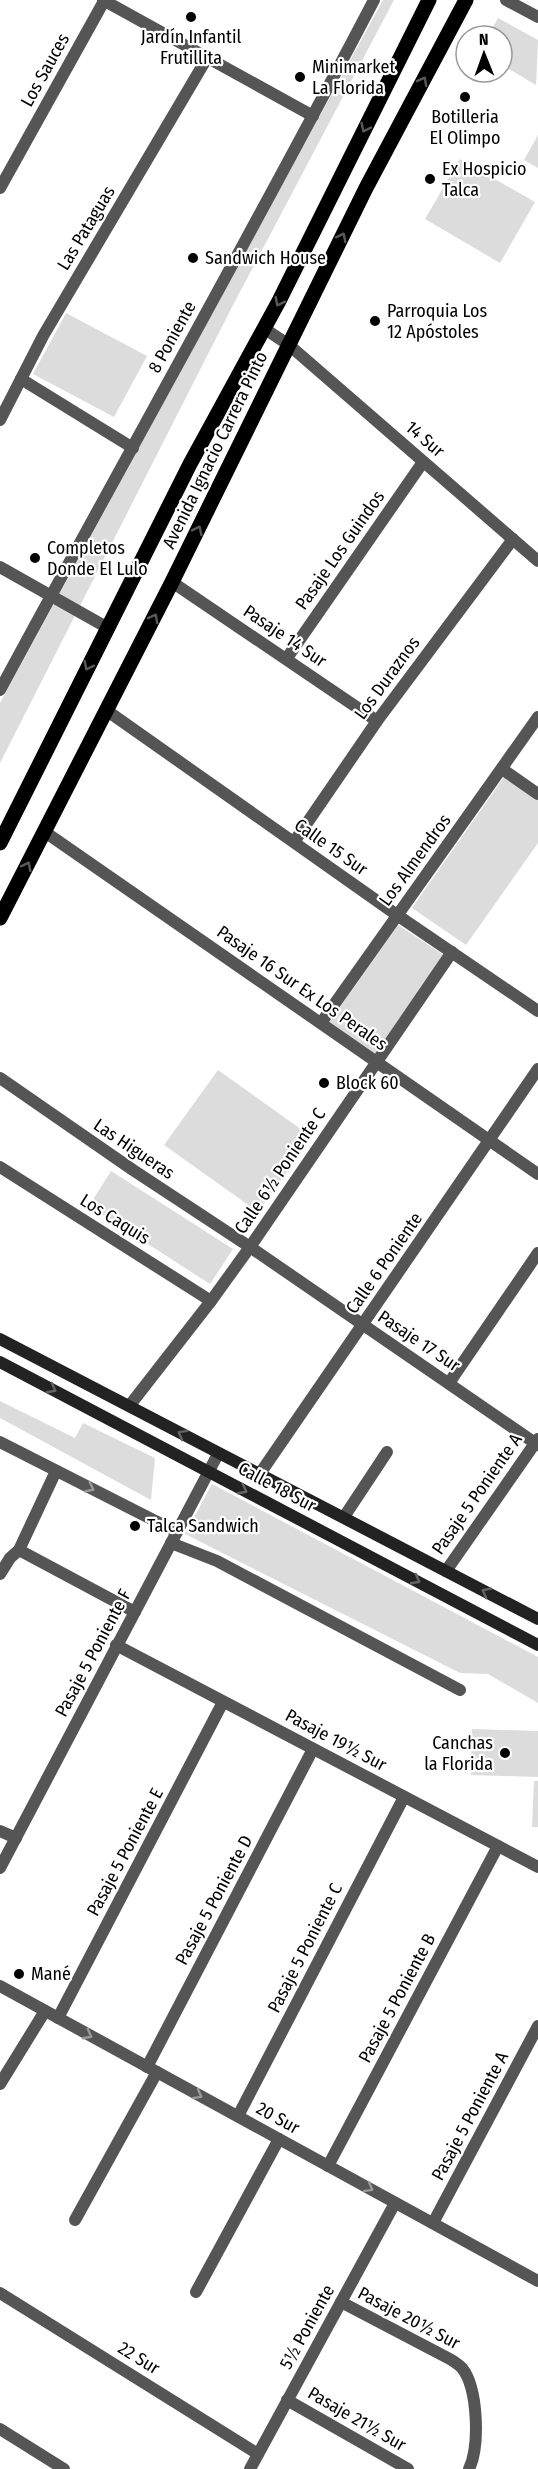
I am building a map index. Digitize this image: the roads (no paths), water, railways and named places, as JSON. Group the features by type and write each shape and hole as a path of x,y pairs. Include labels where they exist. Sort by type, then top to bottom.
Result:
{"main road":[{"name":"Avenida Ignacio Carrera Pinto","path":"0,843 190,464 266,329 429,0"},
{"name":"Avenida Ignacio Carrera Pinto","path":"0,918 172,582 366,188 466,0"},
{"name":"Calle 18 Sur","path":"0,1339 538,1619"},
{"name":"Calle 18 Sur","path":"0,1362 538,1645"}],"street":[{"path":"104,0 313,116"},
{"name":"Los Sauces","path":"0,188 104,0"},
{"name":"8 Poniente","path":"0,690 374,0"},
{"path":"506,0 538,17"},
{"name":"Las Pataguas","path":"0,420 49,326 207,58"},
{"name":"14 Sur","path":"266,329 288,345 538,561"},
{"path":"21,379 133,448"},
{"name":"Pasaje Los Guindos","path":"287,658 423,462"},
{"name":"Los Duraznos","path":"294,842 377,721 513,538"},
{"path":"0,567 108,628"},
{"name":"Pasaje 14 Sur","path":"172,582 377,721"},
{"name":"Calle 15 Sur","path":"106,710 397,915 538,1011"},
{"name":"Los Almendros","path":"321,1023 538,717"},
{"path":"502,769 538,794"},
{"name":"Pasaje 16 Sur Ex Los Perales","path":"45,832 538,1174"},
{"name":"Calle 6½ Poniente C","path":"130,1405 211,1301 452,952"},
{"name":"Calle 6 Poniente","path":"259,1475 538,1069"},
{"name":"Las Higueras","path":"0,1078 133,1170 250,1246"},
{"name":"Los Caquis","path":"0,1167 211,1301"},
{"name":"Pasaje 17 Sur","path":"250,1246 537,1442"},
{"path":"448,1383 538,1252"},
{"path":"0,1442 174,1538 460,1689"},
{"name":"Pasaje 5 Poniente A","path":"446,1571 537,1442"},
{"path":"344,1517 387,1452"},
{"name":"Pasaje 5 Poniente F","path":"0,1868 218,1454"},
{"path":"0,1574 10,1558 19,1550 56,1471"},
{"path":"19,1550 135,1612"},
{"name":"Pasaje 19½ Sur","path":"116,1645 538,1868"},
{"name":"Pasaje 5 Poniente E","path":"58,2018 224,1702"},
{"name":"Pasaje 5 Poniente D","path":"75,2220 314,1749"},
{"name":"Pasaje 5 Poniente C","path":"238,2116 404,1797"},
{"path":"0,1831 16,1838"},
{"name":"Pasaje 5 Poniente B","path":"328,2166 498,1846"},
{"name":"20 Sur","path":"0,1986 538,2281"},
{"path":"0,2084 45,2011"},
{"name":"Pasaje 5 Poniente A","path":"433,2223 538,2026"},
{"path":"196,2292 279,2139"},
{"name":"5½ Poniente","path":"250,2469 395,2203"},
{"name":"22 Sur","path":"0,2293 258,2454"},
{"name":"Pasaje 20½ Sur","path":"341,2302 454,2361 461,2368 469,2382 477,2434 476,2454 470,2469"},
{"name":"Pasaje 21½ Sur","path":"287,2400 408,2469"},
{"path":"0,2429 64,2469"}],"place":[{"name":"Jardín Infantil Frutillita","path":"191,17"},
{"name":"Minimarket La Florida","path":"300,77"},
{"name":"Botilleria El Olimpo","path":"465,97"},
{"name":"Ex Hospicio Talca","path":"430,179"},
{"name":"Sandwich House","path":"193,258"},
{"name":"Parroquia Los 12 Apóstoles","path":"375,321"},
{"name":"Completos Donde El Lulo","path":"35,558"},
{"name":"Block 60","path":"324,1083"},
{"name":"Talca Sandwich","path":"135,1526"},
{"name":"Canchas la Florida","path":"505,1753"},
{"name":"Mané","path":"19,1974"}]}
